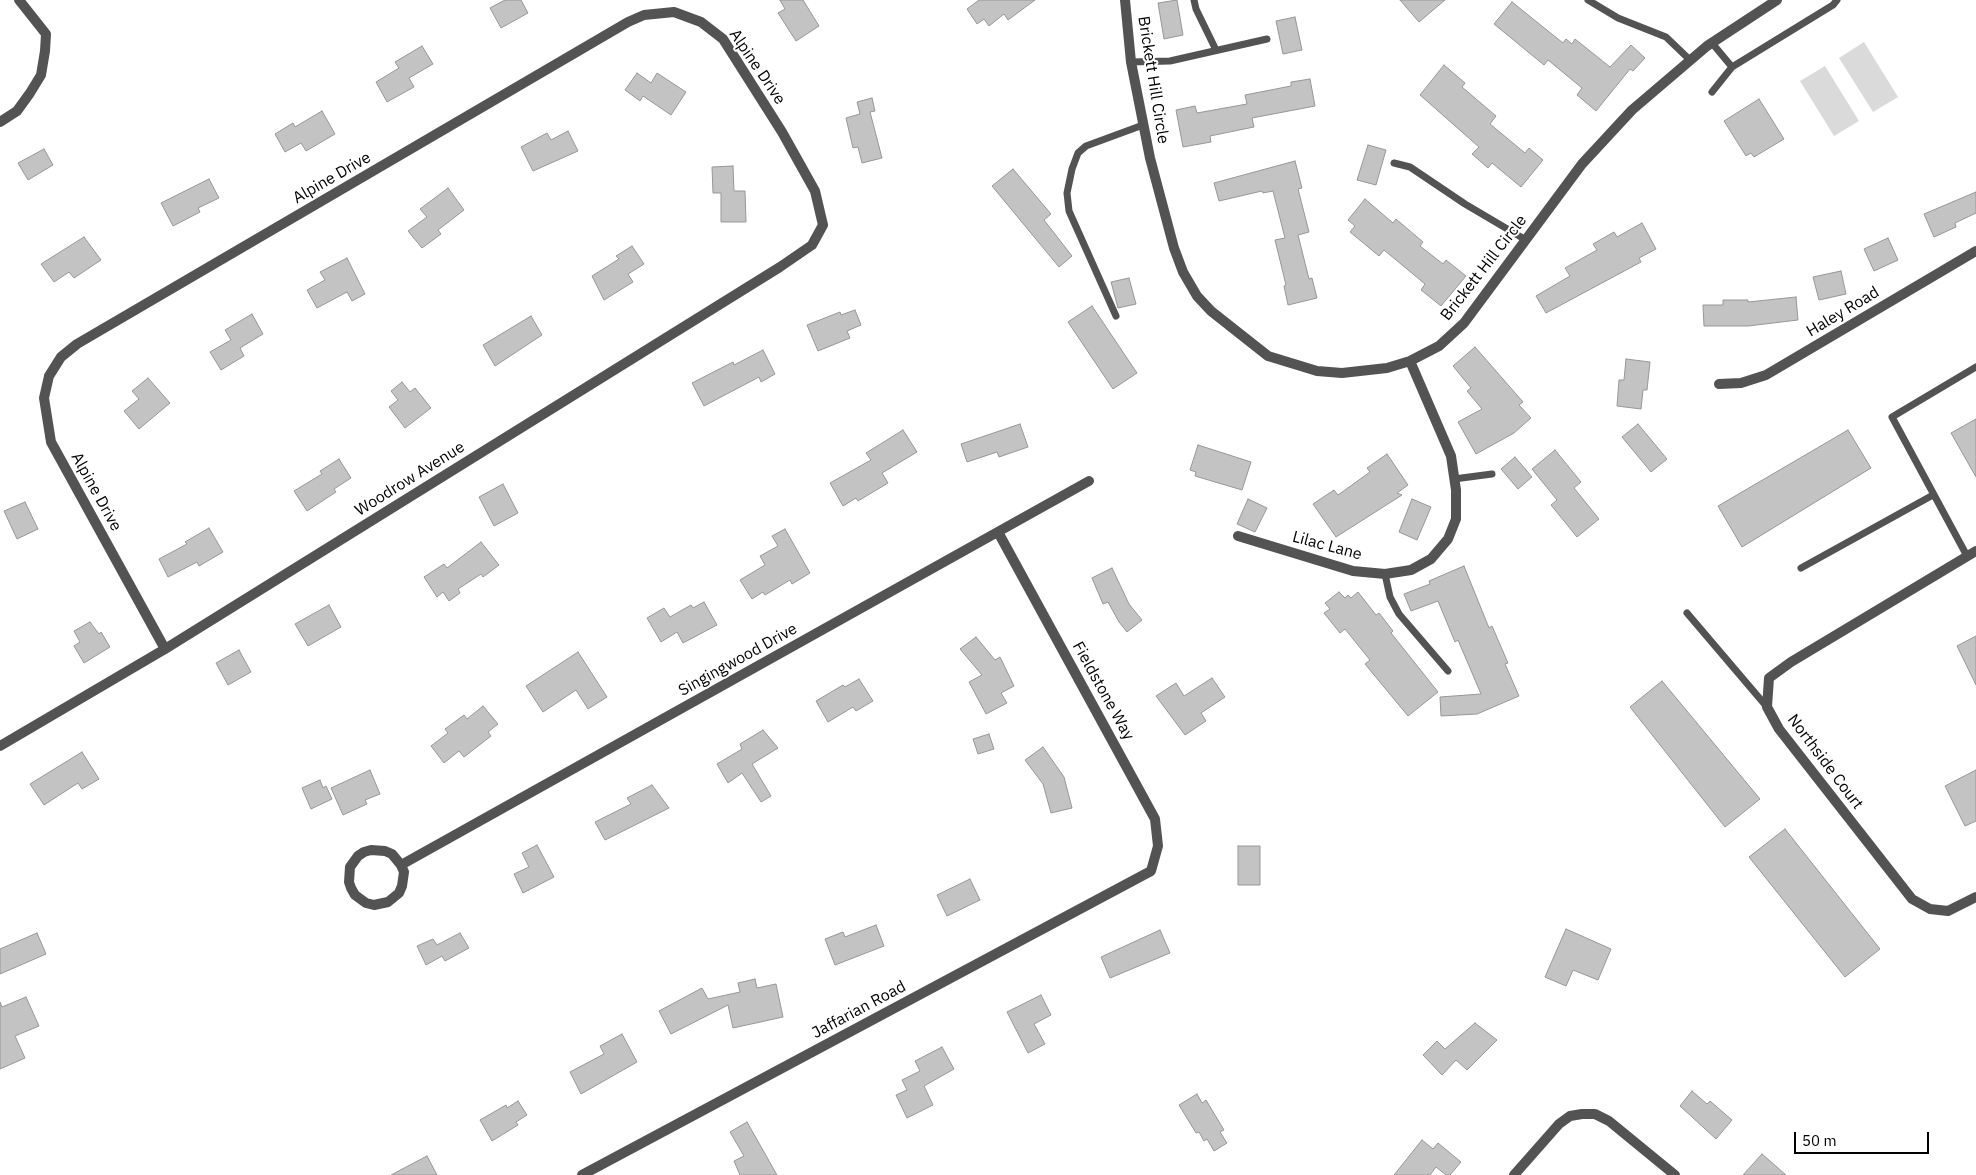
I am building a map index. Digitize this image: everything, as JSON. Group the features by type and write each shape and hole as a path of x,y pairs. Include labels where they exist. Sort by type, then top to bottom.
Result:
{"street":[{"path":"0,122 17,111 41,75 46,34 19,0"},
{"name":"Brickett Hill Circle","path":"1125,0 1131,62 1143,125 1174,248 1183,272 1197,296 1211,311 1268,356 1292,366 1317,372 1342,373 1387,368 1410,361 1439,346 1464,322 1601,142 1632,110 1690,60 1762,4 1777,0"},
{"name":"Alpine Drive","path":"165,649 52,442 44,398 50,376 61,357 77,344 628,22 644,15 658,12 674,12 701,22 724,39 782,132 815,191 823,225"},
{"name":"Woodrow Avenue","path":"0,746 165,649 780,267 812,244 823,225"},
{"name":"Haley Road","path":"1720,384 1741,383 1766,375 1976,251"},
{"name":"Lilac Lane","path":"1238,536 1353,571 1386,574 1411,570 1431,559 1448,539 1456,519 1454,479 1451,456 1410,361"},
{"name":"Singingwood Drive","path":"401,865 1089,481"},
{"name":"Fieldstone Way","path":"998,532 1155,819 1158,846 1151,871"},
{"name":"Northside Court","path":"1971,554 1791,662 1769,678 1767,707 1779,729 1912,899 1930,909 1948,911 1976,897"},
{"path":"371,850 386,851 397,859 401,865 404,872 402,886 394,898 388,902 374,905 366,903 360,900 351,888 349,882 350,868 358,856 364,852 371,850"},
{"name":"Jaffarian Road","path":"582,1175 1151,871"},
{"path":"1514,1175 1564,1119 1582,1114 1595,1114 1609,1121 1674,1175"}],"lane":[{"path":"1194,0 1196,9 1216,50"},
{"path":"1588,0 1618,18 1666,37 1690,60"},
{"path":"1712,92 1732,67 1833,5 1837,0"},
{"path":"1131,62 1170,61 1267,39"},
{"path":"1712,43 1732,67"},
{"path":"1116,316 1069,211 1067,193 1072,168 1078,153 1086,146 1143,125"},
{"path":"1394,163 1410,167 1465,204 1526,240"},
{"path":"1971,554 1933,495 1892,417 1976,367"},
{"path":"1454,479 1492,474"},
{"path":"1801,568 1933,495"},
{"path":"1386,574 1390,597 1399,614 1448,670"},
{"path":"1686,614 1767,707"}],"shaded area":[{"path":"1864,42 1898,97 1873,112 1839,58"},
{"path":"1825,66 1859,121 1834,136 1800,81"}],"building":[{"path":"505,0 521,0 528,13 501,28 490,8"},
{"path":"780,0 803,0 819,26 796,41 778,13 785,9"},
{"path":"979,0 1035,0 1008,20 1004,14 989,26 984,19 977,24 967,9"},
{"path":"1177,0 1183,35 1164,39 1158,3"},
{"path":"1400,0 1445,0 1419,22"},
{"path":"1512,2 1563,43 1566,39 1572,44 1575,39 1610,67 1631,45 1645,58 1633,71 1630,69 1596,111 1577,95 1582,88 1548,60 1544,65 1494,24"},
{"path":"1295,17 1302,50 1283,54 1276,21"},
{"path":"422,46 433,64 409,78 414,87 387,102 376,82 399,68 395,62"},
{"path":"1444,65 1465,83 1462,87 1496,116 1490,124 1525,153 1529,148 1543,160 1521,187 1492,163 1488,168 1472,154 1479,147 1420,95"},
{"path":"637,73 651,83 657,73 686,92 671,115 643,96 640,101 625,90"},
{"path":"1310,79 1315,106 1252,118 1254,127 1210,136 1211,142 1183,147 1176,110 1195,106 1197,113 1247,104 1245,95 1291,86 1291,82"},
{"path":"872,98 875,111 870,112 882,158 862,163 858,147 853,148 846,118 860,114 857,102"},
{"path":"1759,99 1784,139 1754,157 1751,153 1746,156 1724,121"},
{"path":"322,111 335,134 306,151 301,143 285,152 275,134 293,123 295,127"},
{"path":"568,131 578,151 533,171 521,147 547,133 551,140"},
{"path":"1368,145 1386,150 1376,185 1357,180"},
{"path":"44,149 53,165 28,180 18,163"},
{"path":"1295,161 1302,188 1298,189 1309,232 1298,235 1309,279 1312,278 1317,298 1288,305 1284,286 1286,285 1275,240 1285,238 1273,191 1263,193 1262,191 1219,201 1214,183"},
{"path":"733,166 734,191 745,191 746,222 721,222 721,193 713,193 712,167"},
{"path":"1013,169 1051,214 1044,220 1072,256 1059,267 992,186"},
{"path":"209,179 219,198 198,208 200,212 173,226 161,203"},
{"path":"448,188 464,210 438,230 441,234 422,248 408,231 427,217 420,209"},
{"path":"1976,192 1976,213 1955,223 1956,227 1934,237 1924,214"},
{"path":"1365,199 1393,223 1396,219 1423,242 1420,246 1443,264 1446,260 1466,276 1441,306 1421,290 1425,284 1384,250 1379,256 1350,232 1355,226 1348,220"},
{"path":"1642,223 1656,249 1639,258 1641,262 1546,313 1536,296 1570,276 1565,268 1597,250 1593,244 1614,232 1617,237"},
{"path":"84,237 101,260 74,278 69,272 54,282 41,264"},
{"path":"1888,238 1898,260 1874,271 1864,249"},
{"path":"632,246 644,264 628,274 633,282 604,300 592,276 619,259 616,256"},
{"path":"347,258 365,294 352,301 347,292 317,308 307,290 325,280 320,272"},
{"path":"1841,271 1846,294 1819,300 1813,277"},
{"path":"1129,278 1136,304 1118,308 1111,282"},
{"path":"1796,297 1798,320 1748,326 1704,326 1703,305 1723,305 1723,300 1748,300 1748,302"},
{"path":"1092,306 1137,373 1113,389 1068,322"},
{"path":"855,310 861,325 847,331 850,338 818,351 807,325 840,312 841,315"},
{"path":"252,314 263,334 240,348 244,356 221,370 210,352 231,340 225,330"},
{"path":"531,316 542,335 495,366 483,345"},
{"path":"1475,347 1523,402 1519,405 1531,418 1514,433 1476,454 1458,422 1482,409 1467,391 1471,388 1453,366"},
{"path":"763,350 775,374 761,382 759,377 704,406 692,383 733,362 734,365"},
{"path":"1626,359 1650,362 1647,390 1643,390 1641,409 1617,406 1619,380 1624,380"},
{"path":"148,378 170,403 139,429 124,411 139,399 132,391"},
{"path":"402,382 410,392 415,388 431,408 405,428 389,407 398,400 391,391"},
{"path":"1976,419 1976,477 1951,433"},
{"path":"1020,424 1028,447 999,457 997,452 967,462 961,444"},
{"path":"1638,424 1667,459 1651,472 1622,437"},
{"path":"903,430 917,452 882,473 888,483 858,501 856,498 843,506 830,483 871,460 866,453"},
{"path":"1848,430 1871,468 1742,547 1718,506"},
{"path":"1198,445 1251,462 1242,490 1195,476 1196,472 1190,470"},
{"path":"1555,450 1581,482 1574,488 1599,519 1577,537 1551,505 1557,500 1532,469"},
{"path":"1387,454 1408,485 1397,493 1402,495 1336,537 1313,504 1334,490 1338,495 1370,472 1367,468"},
{"path":"1515,457 1532,477 1518,489 1501,469"},
{"path":"339,459 351,478 334,489 336,492 307,511 294,491 322,474 320,471"},
{"path":"503,484 518,513 494,526 479,497"},
{"path":"1248,499 1267,508 1255,532 1237,524"},
{"path":"1412,499 1431,507 1417,540 1399,532"},
{"path":"25,502 38,529 17,539 4,511"},
{"path":"209,528 223,552 199,566 197,562 168,577 159,559 187,544 185,542"},
{"path":"785,529 810,573 792,584 790,580 765,595 763,592 752,599 740,580 765,565 760,556 778,546 772,536"},
{"path":"481,542 499,565 483,577 481,574 458,589 460,593 449,601 443,592 437,597 424,577 444,564 447,568"},
{"path":"1464,566 1489,628 1492,626 1508,663 1505,664 1519,696 1477,714 1441,716 1440,697 1481,694 1458,640 1455,642 1438,601 1411,611 1404,594 1430,584 1429,581"},
{"path":"1112,568 1129,604 1142,620 1127,632 1108,602 1103,604 1092,578"},
{"path":"1339,592 1345,598 1348,595 1351,598 1358,592 1376,615 1379,613 1393,631 1391,633 1438,692 1408,716 1365,664 1370,660 1345,629 1340,633 1324,613 1330,609 1325,603"},
{"path":"704,602 717,625 683,643 677,632 661,642 647,618 664,608 670,617 691,605 693,608"},
{"path":"329,605 341,627 308,646 295,624"},
{"path":"90,622 99,634 101,632 110,647 84,663 74,646 80,642 74,631"},
{"path":"1976,636 1976,685 1957,646"},
{"path":"976,637 995,660 1000,657 1014,686 1001,693 1007,703 986,714 969,682 982,675 960,649"},
{"path":"239,650 251,672 228,685 216,663"},
{"path":"578,652 607,697 588,709 576,690 543,712 526,686"},
{"path":"1212,678 1225,697 1201,713 1206,721 1185,735 1156,696 1176,683 1184,696"},
{"path":"859,679 873,701 856,711 853,707 828,722 816,701 843,685 845,687"},
{"path":"1662,681 1760,799 1725,827 1630,707"},
{"path":"483,706 498,724 488,732 491,736 464,757 459,751 444,763 431,746 448,733 445,729 464,715 467,719"},
{"path":"763,730 778,748 752,764 771,796 761,802 742,773 728,783 717,764 742,749 740,744"},
{"path":"989,734 994,749 978,754 973,739"},
{"path":"1043,747 1064,777 1072,808 1051,813 1043,784 1025,760"},
{"path":"82,752 99,779 82,789 78,783 44,805 30,784"},
{"path":"370,770 380,794 365,800 367,804 343,815 331,788"},
{"path":"1976,770 1976,821 1965,826 1945,786"},
{"path":"320,780 323,788 326,786 332,799 311,809 302,788"},
{"path":"652,785 669,808 605,840 595,822 631,804 627,798"},
{"path":"1785,829 1880,949 1845,977 1749,857"},
{"path":"537,845 554,877 523,893 514,874 529,867 522,853"},
{"path":"1238,846 1260,846 1260,885 1238,885"},
{"path":"970,879 980,900 947,916 937,895"},
{"path":"876,925 884,946 835,965 825,939 843,932 845,937"},
{"path":"1566,929 1611,949 1598,980 1573,970 1566,986 1545,977"},
{"path":"1160,930 1170,953 1110,978 1101,957"},
{"path":"37,933 46,954 0,974 0,949"},
{"path":"460,933 469,948 445,961 442,956 426,965 417,946 433,939 437,945"},
{"path":"755,979 757,988 776,984 783,1017 733,1028 728,1005 671,1034 659,1011 702,988 708,999 740,992 738,983"},
{"path":"1041,995 1051,1015 1034,1024 1045,1044 1028,1053 1007,1012"},
{"path":"26,997 39,1026 15,1036 25,1058 0,1069 0,1002 2,1007"},
{"path":"1475,1023 1497,1040 1467,1070 1456,1060 1442,1075 1423,1055 1437,1041 1445,1049"},
{"path":"622,1034 637,1062 581,1094 570,1072 604,1054 600,1046"},
{"path":"942,1047 954,1069 924,1086 933,1105 907,1118 896,1095 907,1090 902,1080 920,1071 915,1061"},
{"path":"1692,1091 1707,1104 1710,1101 1732,1120 1716,1139 1680,1106"},
{"path":"1197,1094 1202,1103 1206,1100 1224,1130 1220,1132 1227,1143 1214,1151 1207,1139 1204,1141 1199,1132 1196,1133 1179,1105"},
{"path":"518,1101 527,1115 516,1122 518,1125 492,1141 480,1120 506,1105 507,1108"},
{"path":"747,1122 777,1175 740,1175 734,1161 744,1156 730,1132"},
{"path":"1422,1140 1433,1149 1438,1143 1461,1162 1450,1175 1446,1175 1436,1167 1430,1175 1394,1175"},
{"path":"1762,1154 1786,1175 1743,1175"},
{"path":"427,1156 437,1175 391,1175"}]}
